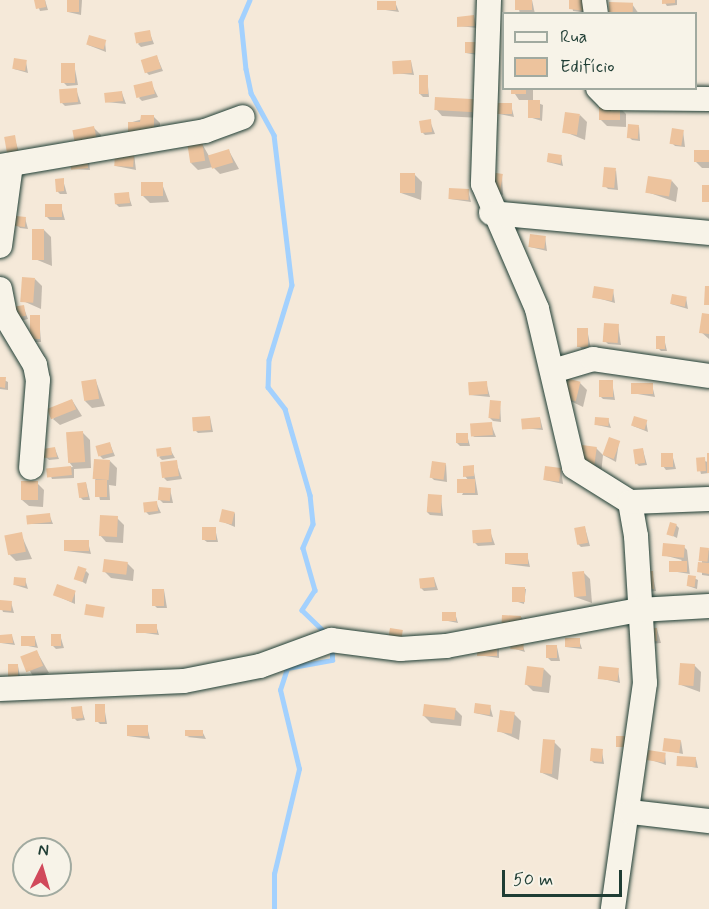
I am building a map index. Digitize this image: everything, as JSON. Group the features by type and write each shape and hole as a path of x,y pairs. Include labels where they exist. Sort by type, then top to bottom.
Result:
{"street":[{"path":"489,0 483,184 491,213 537,309 574,467 630,502 709,499"},
{"path":"600,90 609,98 709,99"},
{"path":"0,246 6,165 96,146 205,131 243,117"},
{"path":"491,213 709,233"},
{"path":"0,289 5,315 35,365 38,380 31,468"},
{"path":"553,371 593,359 709,376"},
{"path":"613,909 631,812 645,683 630,502"},
{"path":"0,689 183,681 260,666 331,640 400,650 446,646 639,610 709,606"},
{"path":"631,812 709,821"}],"building":[{"path":"34,0 45,0 46,7 36,9"},
{"path":"67,0 79,0 79,12 67,12"},
{"path":"515,0 532,0 532,10 515,10"},
{"path":"569,0 587,0 586,11 569,9"},
{"path":"662,0 675,0 675,3 662,4"},
{"path":"377,1 396,1 396,10 377,10"},
{"path":"609,2 633,3 633,12 609,12"},
{"path":"474,15 475,26 457,27 457,17"},
{"path":"150,30 152,41 136,44 134,33"},
{"path":"89,35 106,40 104,50 86,45"},
{"path":"465,42 481,42 481,53 465,53"},
{"path":"157,55 161,68 145,73 141,60"},
{"path":"14,58 27,60 25,71 12,69"},
{"path":"411,60 412,73 393,74 392,61"},
{"path":"61,63 75,63 75,83 61,83"},
{"path":"419,75 428,75 428,94 419,94"},
{"path":"152,81 155,94 136,98 133,85"},
{"path":"77,88 78,102 60,103 59,89"},
{"path":"511,90 526,90 526,94 511,94"},
{"path":"122,91 123,101 105,103 104,93"},
{"path":"435,97 476,99 475,112 434,110"},
{"path":"528,100 540,100 540,118 528,118"},
{"path":"494,103 512,103 512,114 494,114"},
{"path":"599,105 620,105 620,120 599,120"},
{"path":"565,112 580,114 577,135 562,133"},
{"path":"141,115 154,115 154,136 128,137 128,122 140,122"},
{"path":"431,119 432,132 421,133 419,121"},
{"path":"628,124 639,125 638,139 627,138"},
{"path":"94,126 97,142 75,146 72,130"},
{"path":"672,128 684,130 681,146 669,144"},
{"path":"15,135 18,152 7,154 4,137"},
{"path":"202,141 205,161 190,163 187,143"},
{"path":"229,149 233,162 212,169 208,155"},
{"path":"694,150 709,150 709,162 694,162"},
{"path":"115,152 134,153 133,167 114,166"},
{"path":"548,153 562,155 561,164 547,162"},
{"path":"87,158 88,168 71,170 70,160"},
{"path":"604,167 616,168 614,188 602,187"},
{"path":"490,172 503,174 500,192 487,190"},
{"path":"400,173 415,173 415,193 400,193"},
{"path":"648,176 672,180 669,197 645,193"},
{"path":"64,178 64,191 56,192 55,179"},
{"path":"141,182 163,182 163,196 141,196"},
{"path":"702,185 709,185 709,202 702,202"},
{"path":"449,188 469,189 468,200 448,199"},
{"path":"129,192 130,203 115,204 114,193"},
{"path":"45,204 62,204 62,217 45,217"},
{"path":"16,216 26,217 25,227 15,226"},
{"path":"32,229 44,229 44,260 32,260"},
{"path":"530,234 546,236 544,249 528,247"},
{"path":"22,277 35,278 33,303 20,302"},
{"path":"594,286 614,289 612,301 592,298"},
{"path":"705,286 709,286 709,305 704,305"},
{"path":"672,294 687,297 685,307 670,304"},
{"path":"24,305 26,316 11,318 9,308"},
{"path":"702,313 709,314 709,334 699,333"},
{"path":"30,315 40,315 40,339 30,339"},
{"path":"604,323 619,324 618,343 603,342"},
{"path":"577,328 588,328 588,347 577,347"},
{"path":"656,336 665,336 665,349 656,349"},
{"path":"0,377 6,377 5,388 0,387"},
{"path":"565,378 581,382 576,401 560,397"},
{"path":"96,379 99,399 84,401 81,381"},
{"path":"599,380 613,380 613,397 599,397"},
{"path":"487,381 488,394 469,395 468,382"},
{"path":"631,383 653,383 653,394 631,394"},
{"path":"72,399 76,409 51,419 47,409"},
{"path":"490,400 501,401 499,419 488,418"},
{"path":"210,416 211,430 193,431 192,417"},
{"path":"634,416 647,420 644,430 631,426"},
{"path":"540,417 541,428 522,430 521,419"},
{"path":"595,417 609,418 608,426 594,425"},
{"path":"492,422 493,435 471,437 470,424"},
{"path":"83,431 85,462 68,463 66,432"},
{"path":"456,433 468,433 468,443 456,443"},
{"path":"609,437 620,441 614,459 603,455"},
{"path":"110,442 113,453 98,457 96,446"},
{"path":"582,445 597,447 594,469 579,467"},
{"path":"55,447 57,457 44,458 43,449"},
{"path":"171,447 172,455 157,457 156,449"},
{"path":"643,448 645,463 635,464 633,449"},
{"path":"661,453 673,453 673,467 661,467"},
{"path":"707,453 709,453 709,473 707,473"},
{"path":"705,457 706,471 697,472 696,458"},
{"path":"94,459 110,460 109,480 93,479"},
{"path":"177,460 179,476 162,478 160,462"},
{"path":"432,461 446,463 443,480 430,478"},
{"path":"474,465 474,476 463,477 463,466"},
{"path":"71,466 72,475 47,478 46,469"},
{"path":"545,466 561,468 559,482 543,480"},
{"path":"457,479 475,479 475,493 457,493"},
{"path":"95,480 107,480 107,497 95,497"},
{"path":"21,481 38,481 38,500 21,500"},
{"path":"86,482 88,497 79,498 77,483"},
{"path":"159,487 171,488 170,501 158,500"},
{"path":"428,494 442,495 441,513 427,512"},
{"path":"157,501 158,511 144,512 143,502"},
{"path":"222,509 235,512 232,525 219,522"},
{"path":"50,513 51,522 27,524 26,516"},
{"path":"100,515 118,516 117,537 99,536"},
{"path":"670,522 677,524 673,536 666,534"},
{"path":"585,526 588,543 577,545 574,528"},
{"path":"202,527 216,527 216,540 202,540"},
{"path":"491,529 492,542 473,543 472,530"},
{"path":"22,532 26,552 8,555 4,535"},
{"path":"64,540 89,540 89,551 64,551"},
{"path":"663,543 685,545 684,558 662,556"},
{"path":"700,547 709,548 707,562 699,561"},
{"path":"505,553 528,553 528,564 505,564"},
{"path":"104,559 128,562 126,575 102,572"},
{"path":"669,561 687,561 687,572 669,572"},
{"path":"698,562 709,563 709,574 697,572"},
{"path":"78,566 87,569 82,582 74,579"},
{"path":"584,571 586,596 574,597 572,572"},
{"path":"641,571 653,571 654,589 643,589"},
{"path":"688,575 696,576 695,587 687,586"},
{"path":"14,577 26,578 25,586 13,585"},
{"path":"434,577 435,587 420,589 419,579"},
{"path":"57,584 76,591 72,602 53,595"},
{"path":"512,587 525,587 525,602 512,602"},
{"path":"152,589 164,589 164,606 152,606"},
{"path":"0,600 12,601 11,611 0,610"},
{"path":"86,604 105,607 103,618 84,615"},
{"path":"442,612 456,612 456,621 442,621"},
{"path":"502,615 521,616 520,633 501,632"},
{"path":"136,624 157,624 157,633 136,633"},
{"path":"390,628 403,630 400,646 387,644"},
{"path":"645,628 657,628 657,641 645,641"},
{"path":"12,634 13,643 0,643 0,635"},
{"path":"51,634 61,634 61,646 51,646"},
{"path":"21,636 35,636 35,646 21,646"},
{"path":"565,638 580,638 580,647 565,647"},
{"path":"511,639 524,640 523,650 510,649"},
{"path":"477,643 497,643 497,656 477,656"},
{"path":"546,645 557,645 557,658 546,658"},
{"path":"37,650 43,666 26,672 20,656"},
{"path":"680,663 695,664 693,686 678,685"},
{"path":"8,664 18,664 18,680 8,680"},
{"path":"527,666 544,668 542,687 525,685"},
{"path":"599,666 619,668 618,681 598,679"},
{"path":"475,703 491,705 490,715 474,713"},
{"path":"95,704 105,704 105,722 95,722"},
{"path":"424,704 456,708 454,720 423,716"},
{"path":"82,706 83,718 72,719 71,707"},
{"path":"500,710 515,712 512,734 497,732"},
{"path":"127,725 148,725 148,736 127,736"},
{"path":"185,730 203,730 203,736 185,736"},
{"path":"616,736 632,736 632,747 616,747"},
{"path":"664,738 681,740 679,753 662,751"},
{"path":"543,739 555,740 552,774 540,773"},
{"path":"591,748 603,749 602,762 590,761"},
{"path":"648,750 666,753 664,763 646,760"},
{"path":"677,756 696,757 695,767 676,766"}],"waterway":[{"path":"250,0 241,21 246,69 251,93 274,135 292,285 269,360 268,387 285,409 310,495 313,524 303,548 315,590 302,610 326,633"},
{"path":"274,909 274,874 299,769 280,690 287,668 332,660 332,649"}]}
